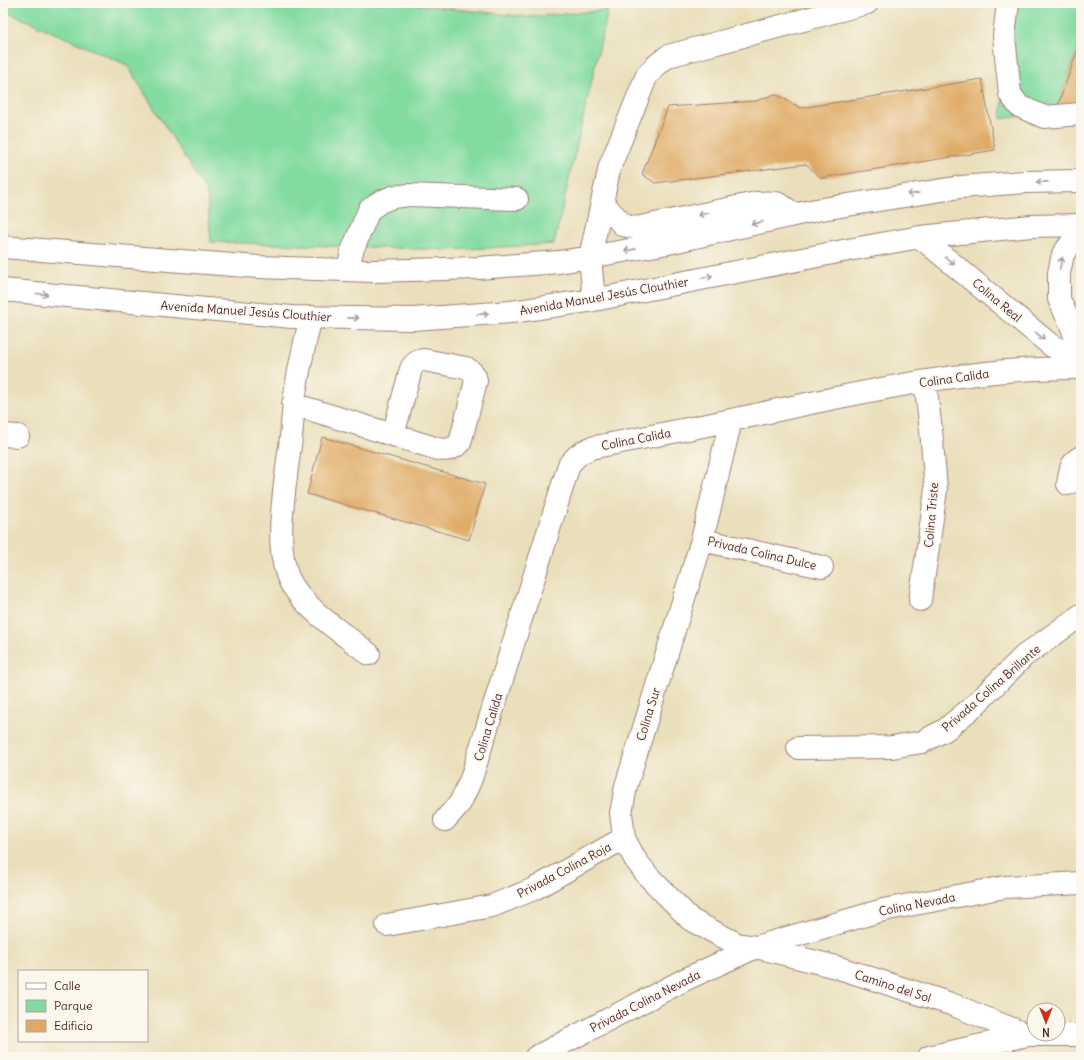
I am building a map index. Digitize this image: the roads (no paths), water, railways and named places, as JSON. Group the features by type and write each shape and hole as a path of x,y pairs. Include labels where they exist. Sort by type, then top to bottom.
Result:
{"street":[{"path":"594,300 590,257 610,166 647,75 668,56 867,3"},
{"path":"1008,3 1004,36 1010,94 1019,106 1044,117 1081,114"},
{"path":"3,247 258,267 374,271 478,268 559,262 590,257 668,243 793,215 961,187 1025,182 1081,181"},
{"path":"348,270 352,251 369,210 380,202 393,197 409,195 516,199"},
{"path":"602,203 623,224 636,228 756,203 773,202 784,206 793,215"},
{"name":"Avenida Manuel Jesús Clouthier","path":"3,290 292,317 413,319 511,312 594,300 920,237 1032,226 1081,225"},
{"path":"1080,359 1074,330 1060,299 1058,273 1063,254 1072,242 1081,234"},
{"name":"Colina Real","path":"920,237 1052,346 1080,359"},
{"path":"311,317 299,371 294,404 282,523 281,554 285,570 292,586 308,606 369,654"},
{"name":"Colina Calida","path":"445,820 460,803 472,779 569,465 582,451 881,388 1007,371 1050,368 1080,359"},
{"path":"294,404 394,435 446,450 453,449 460,443 476,381 472,372 466,368 424,360 417,361 411,369 394,435"},
{"name":"Colina Triste","path":"920,600 936,489 925,382"},
{"name":"Colina Sur","path":"732,420 702,540 626,786 622,813 624,838 636,859 648,876 691,920 737,944 756,947"},
{"path":"1068,484 1070,468 1076,459 1081,457"},
{"name":"Privada Colina Dulce","path":"702,540 822,567"},
{"name":"Privada Colina Brillante","path":"798,748 892,747 922,742 946,730 975,705 1024,656 1081,615"},
{"name":"Privada Colina Roja","path":"387,925 492,906 534,889 624,838"},
{"name":"Colina Nevada","path":"756,947 883,910 1005,887 1081,883"},
{"name":"Camino del Sol","path":"756,947 836,967 886,983 951,1004 1026,1034"},
{"name":"Privada Colina Nevada","path":"536,1057 686,979 756,947"},
{"path":"929,1057 1026,1034"},
{"path":"1066,1035 1081,1035"}]}
